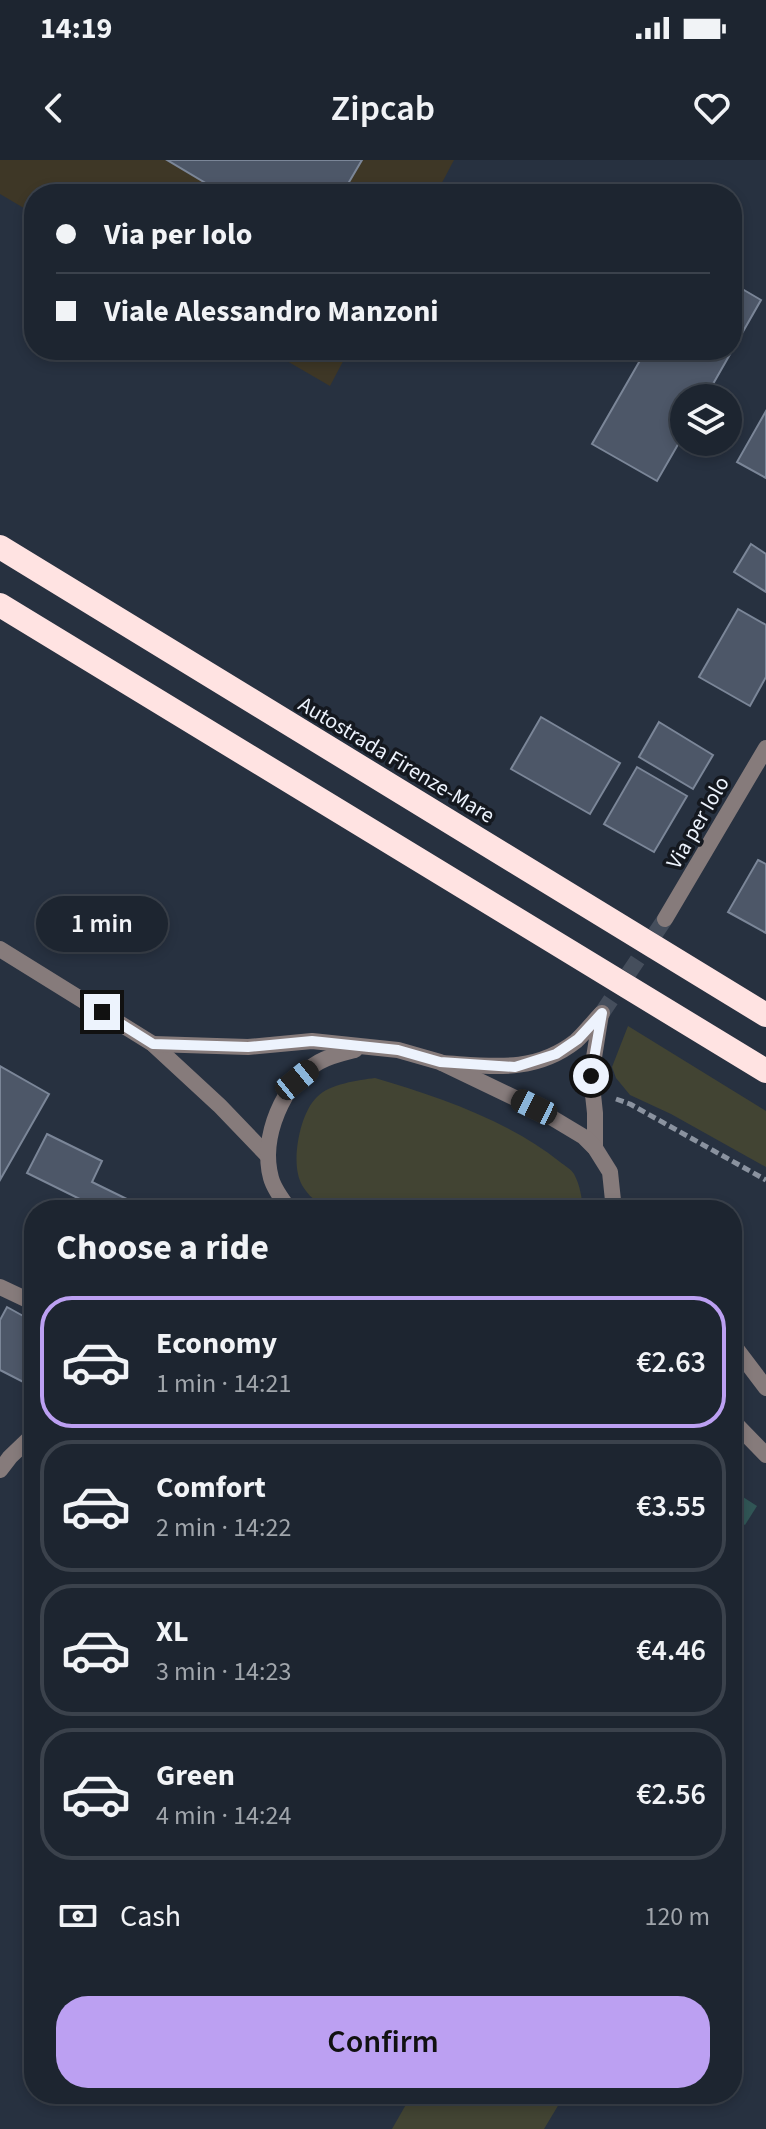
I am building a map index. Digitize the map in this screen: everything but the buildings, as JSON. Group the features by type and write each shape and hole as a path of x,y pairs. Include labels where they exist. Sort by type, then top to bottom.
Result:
{"highway":[{"name":"Autostrada Firenze-Mare","path":"0,547 766,1015"},
{"path":"0,605 766,1071"}],"street":[{"name":"Via per Iolo","path":"665,919 766,748"},
{"path":"0,949 153,1044 268,1156"},
{"path":"440,1062 515,1067 556,1054 578,1039 602,1013 591,1076 595,1148"},
{"path":"153,1044 248,1047 312,1041 398,1050 440,1062 571,1128 595,1148 610,1172 614,1200"},
{"path":"280,1200 271,1179 268,1156 272,1125 297,1080 318,1063 341,1053 368,1047"},
{"path":"0,1287 24,1298"},
{"path":"742,1356 766,1388"},
{"path":"742,1430 766,1455"},
{"path":"0,1470 24,1444"}],"path":[{"path":"593,1092 630,1104 766,1180"}],"shaded area":[{"path":"0,160 454,160 441,184 24,184 24,208 0,194"},
{"path":"285,360 344,360 330,386"},
{"path":"628,1026 766,1111 766,1167 630,1095 616,1078 612,1067"},
{"path":"375,1078 423,1093 495,1122 540,1147 568,1168 578,1183 581,1200 314,1200 298,1174 298,1144 303,1122 317,1097 344,1083"},
{"path":"742,1496 757,1506 745,1525 742,1523"},
{"path":"406,2104 559,2104 544,2129 392,2129"}],"tunnel":[{"path":"602,1013 665,919"}],"route":[{"path":"102,1012 153,1044 248,1047 312,1041 398,1050 440,1062 515,1067 556,1054 578,1039 602,1013 591,1076"}]}
